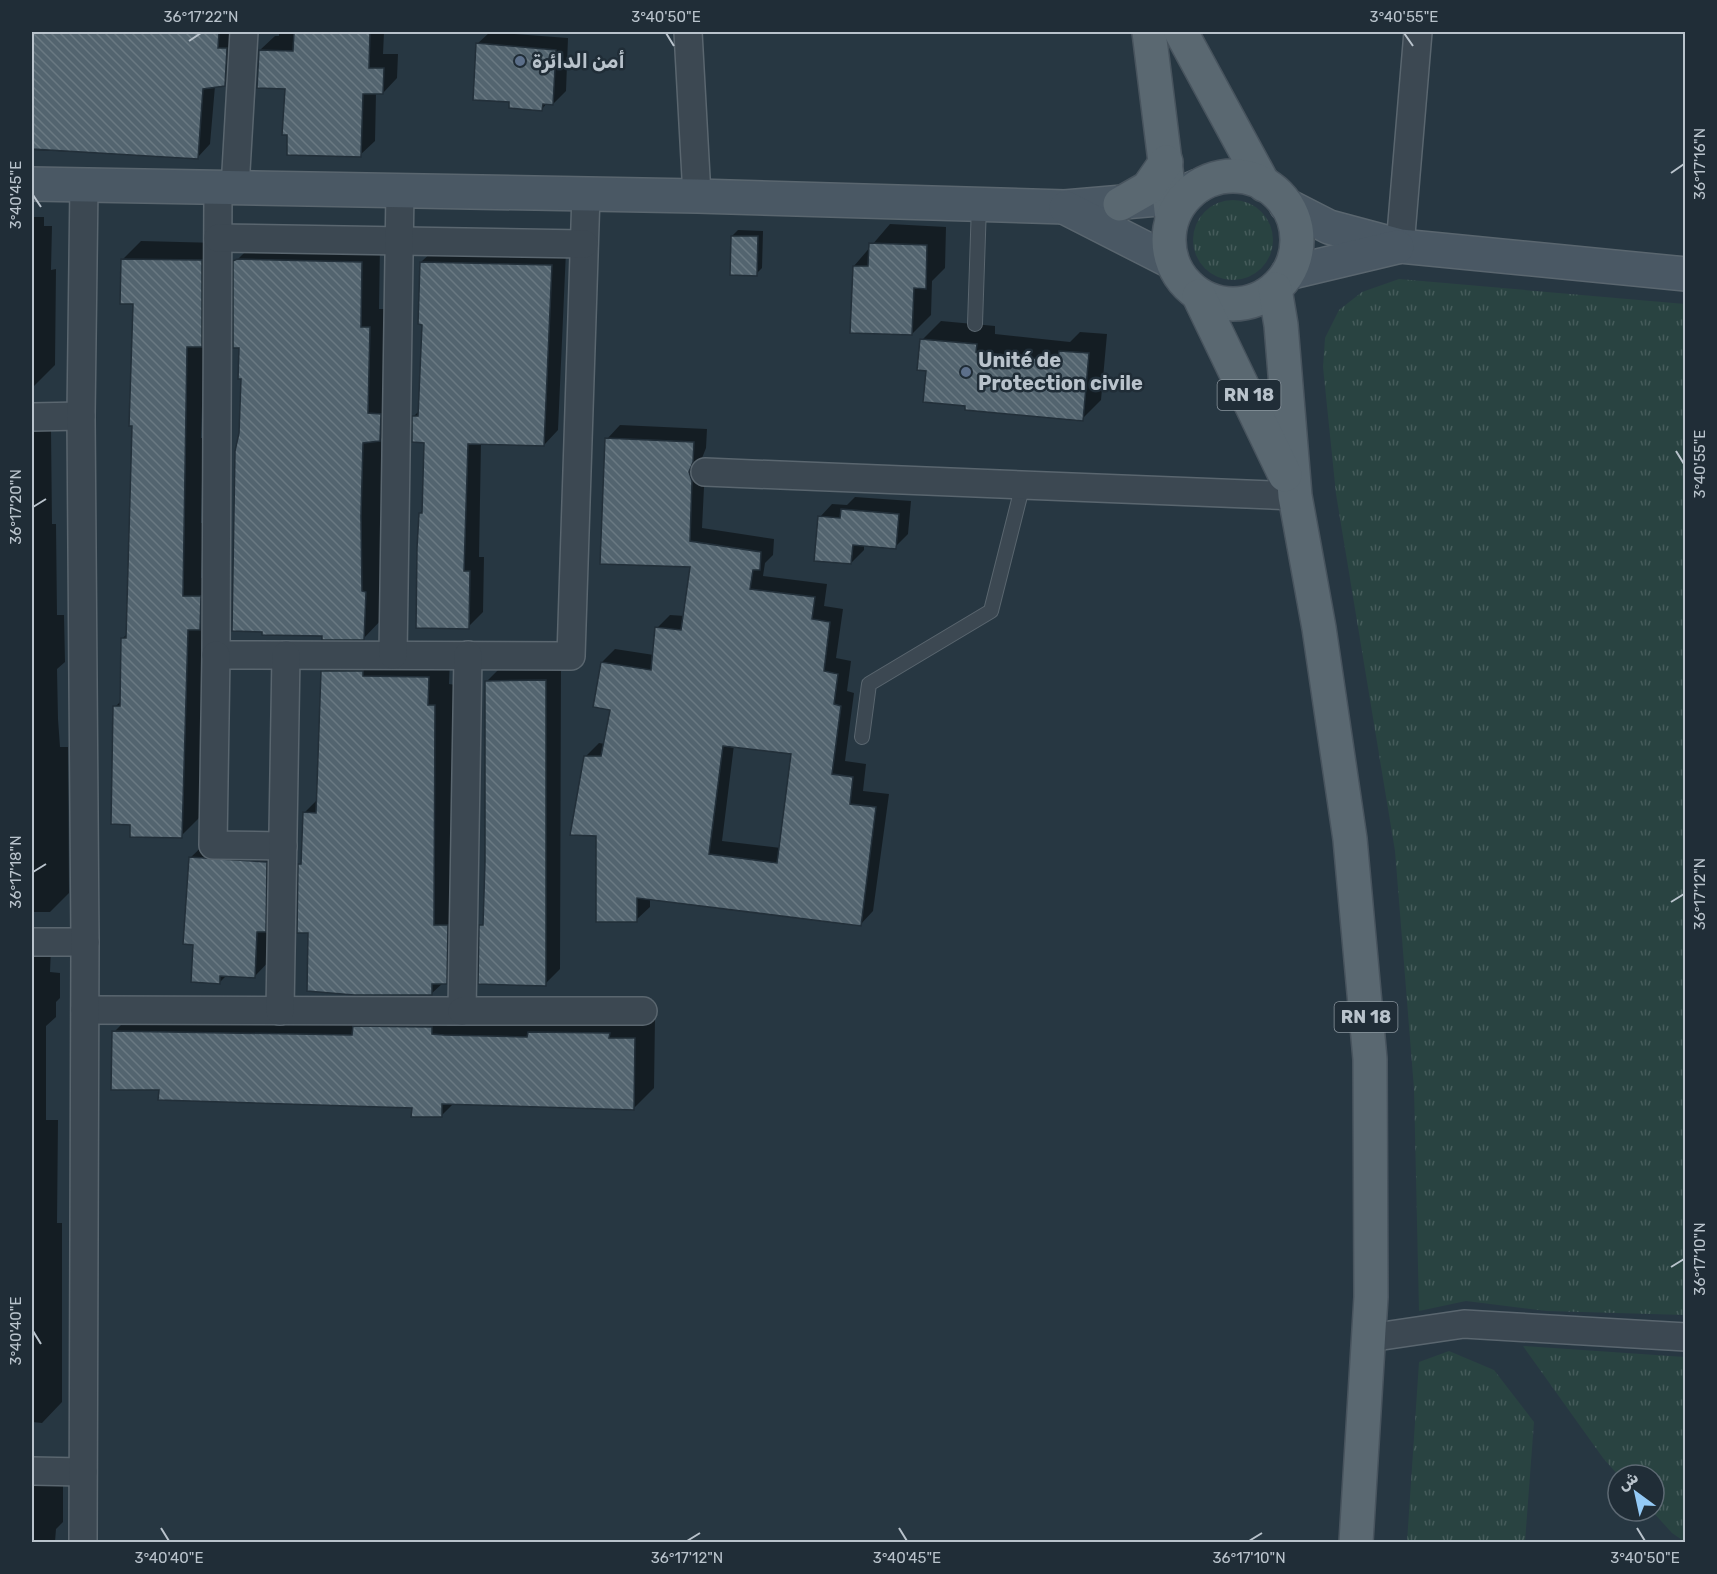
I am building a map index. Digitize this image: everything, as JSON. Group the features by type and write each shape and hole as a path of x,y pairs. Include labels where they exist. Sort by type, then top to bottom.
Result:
{"main road":[{"path":"1149,32 1166,162 1180,201 1168,240 1172,262 1183,281 1200,296 1218,303 1238,304 1258,299 1281,281 1400,246"},
{"path":"1181,32 1275,195 1294,221 1297,239 1294,257 1281,281"},
{"path":"1120,204 1148,188 1166,162"},
{"path":"32,184 696,196 1065,207 1180,201 1231,176 1275,195 1329,227 1400,246 1686,274"},
{"path":"1065,207 1172,262"},
{"name":"RN 18","path":"1281,281 1281,326 1295,496 1319,628 1350,839 1370,1059 1371,1297 1356,1542"},
{"name":"RN 18","path":"1200,296 1295,496"}],"street":[{"path":"243,32 218,238 213,845 283,846"},
{"path":"688,32 696,196"},
{"path":"1400,246 1418,32"},
{"path":"82,1542 86,942 81,416 84,185"},
{"path":"393,655 400,190"},
{"path":"216,655 571,656 586,194"},
{"path":"218,238 584,244"},
{"path":"32,417 81,416"},
{"path":"705,472 1295,496"},
{"path":"280,1011 286,654"},
{"path":"462,1011 468,655"},
{"path":"32,942 86,942"},
{"path":"85,1010 643,1011"},
{"path":"1369,1338 1464,1324 1686,1337"},
{"path":"32,1471 83,1472"}],"lane":[{"path":"975,324 979,205"},
{"path":"862,738 869,684 991,611 1023,484"}],"green space":[{"path":"1233,200 1248,203 1261,212 1270,225 1273,240 1270,255 1261,268 1248,277 1233,280 1218,277 1205,268 1196,255 1193,240 1196,225 1205,212 1218,203"},
{"path":"1399,279 1685,304 1685,1315 1547,1311 1466,1301 1419,1311 1414,1089 1395,851 1336,494 1323,367 1325,338 1339,310 1362,292"},
{"path":"1523,1346 1685,1357 1685,1542 1663,1523 1666,1523 1666,1463 1607,1463"},
{"path":"1449,1351 1494,1370 1534,1422 1525,1542 1407,1542 1419,1362"}],"building":[{"path":"32,32 219,32 218,48 227,48 225,86 203,89 198,159 32,149"},
{"path":"294,32 370,32 369,68 384,68 383,94 363,94 361,157 287,155 287,135 282,135 285,89 257,88 259,50 293,51"},
{"path":"476,43 556,50 553,105 543,104 542,111 509,108 509,102 473,100"},
{"path":"731,236 758,236 757,276 730,275"},
{"path":"869,243 927,245 926,289 914,288 912,335 850,333 853,266 868,266"},
{"path":"121,259 202,260 202,347 187,347 183,596 201,596 200,630 188,630 182,838 130,837 130,825 111,824 113,706 120,706 121,638 126,638 132,426 129,426 133,304 120,304"},
{"path":"237,259 362,262 361,327 370,327 368,413 381,414 380,441 363,443 361,516 362,591 366,592 364,640 322,640 322,636 262,635 262,632 232,631 235,451 239,433 241,379 238,379 239,348 233,348 233,261"},
{"path":"420,262 552,265 544,446 468,444 464,571 470,571 469,629 416,628 417,548 419,513 422,513 424,443 412,442 412,416 418,416 422,325 418,324"},
{"path":"920,339 977,344 976,352 1058,361 1059,351 1089,353 1083,421 965,410 965,406 923,402 926,371 917,370"},
{"path":"605,438 694,442 693,462 689,472 692,481 690,541 761,552 760,570 753,570 750,589 815,597 812,619 830,622 824,671 838,674 834,704 841,706 832,774 853,777 850,804 876,807 861,926 637,898 637,922 596,922 596,836 570,835 584,756 601,756 610,710 593,707 601,662 651,670 655,627 681,630 690,567 600,564","holes":["723,746 791,754 777,863 709,854"]},
{"path":"841,509 899,514 896,549 853,545 851,564 814,561 818,516 840,518"},
{"path":"321,671 363,671 363,676 429,677 428,705 435,705 434,925 448,925 447,984 432,984 432,995 354,995 307,991 308,933 297,933 298,864 301,864 303,812 316,813"},
{"path":"546,680 546,986 478,984 479,925 483,925 485,862 485,681"},
{"path":"189,857 267,862 266,932 257,932 255,978 220,976 220,984 191,982 193,945 183,944"},
{"path":"353,1026 432,1027 432,1034 444,1035 527,1037 528,1032 610,1033 609,1038 635,1038 634,1110 442,1104 442,1117 411,1117 412,1108 158,1100 159,1090 111,1090 112,1031 352,1035"}],"place":[{"name":"أمن الدائرة","path":"520,61"},
{"name":"Unité de Protection civile","path":"966,372"}]}
